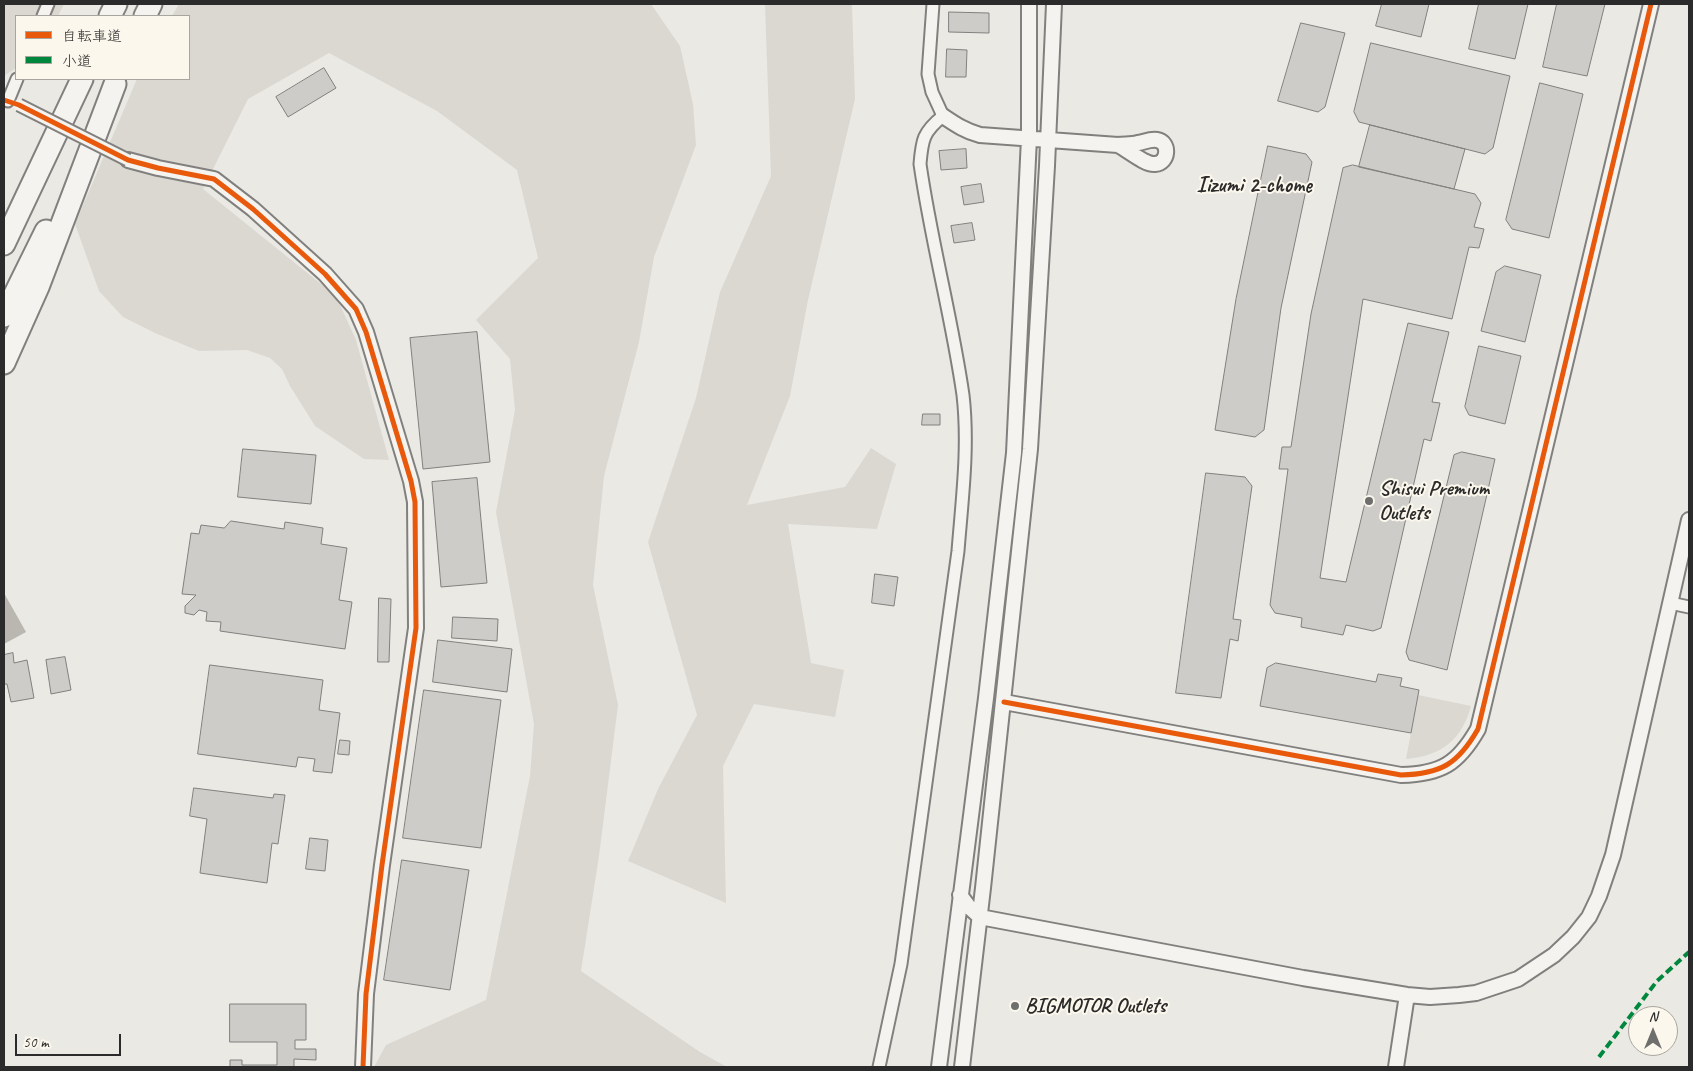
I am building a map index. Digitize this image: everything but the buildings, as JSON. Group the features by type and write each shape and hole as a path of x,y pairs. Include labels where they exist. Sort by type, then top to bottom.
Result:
{"highway":[{"path":"4,244 82,80"},
{"path":"4,316 116,82"},
{"path":"4,363 38,288 116,82"},
{"path":"4,226 43,164"}],"street":[{"path":"934,4 928,74 932,92 943,116 956,126 975,134 1118,144"},
{"path":"939,1067 986,698 1014,453 1029,138 1029,4"},
{"path":"962,1067 1004,702 1030,450 1054,4"},
{"path":"1004,702 1401,775 1420,775 1442,768 1459,756 1478,729 1651,4"},
{"path":"16,80 6,100 128,160 214,179 253,209 325,274 356,309 366,332 411,482 415,502 416,628 367,984 363,1067"},
{"path":"879,1067 901,964 953,589 964,489 965,438 963,397 920,164 921,144 925,135 935,122 943,116"},
{"path":"960,894 980,917 1303,978 1407,995 1430,997 1476,993 1518,979 1554,955 1573,937 1589,917 1599,896 1613,855 1689,520"},
{"path":"1670,602 1689,607"},
{"path":"954,958 965,932 980,917"},
{"path":"1396,1067 1407,995"}],"shaded area":[{"path":"4,4 64,4 58,15 15,15 15,69 4,76"},
{"path":"179,4 651,4 680,46 693,104 696,145 654,257 639,342 604,476 593,585 618,705 599,856 581,971 700,1052 727,1067 374,1067 386,1045 486,1000 530,776 534,724 496,512 515,410 510,359 476,320 538,258 517,170 437,111 329,53 248,99 203,189 336,296 356,340 389,460 364,459 315,426 290,386 282,369 270,358 247,350 199,351 155,333 123,317 99,291 75,224 137,80 190,80 190,15 173,15"},
{"path":"765,4 852,4 855,99 808,300 790,396 747,505 845,487 871,448 896,464 877,529 788,524 811,663 844,670 835,717 754,704 723,766 726,903 628,861 658,789 697,715 648,542 696,398 720,292 771,176"},
{"path":"4,593 26,632 4,644"},
{"path":"1418,695 1471,706 1462,728 1448,744 1430,754 1406,759"}],"marked path":[{"path":"1599,1057 1657,981 1689,952"}],"cycle path":[{"path":"1004,702 1401,775 1438,769 1447,765 1463,751 1478,729 1651,4"},
{"path":"4,100 19,105 128,160 214,179 253,209 325,274 356,309 366,332 411,481 415,502 416,628 382,865 366,994 363,1067"}],"place":[{"name":"Shisui Premium Outlets","path":"1369,501"},
{"name":"BIGMOTOR Outlets","path":"1015,1006"}],"district":[{"name":"Iizumi 2-chome","path":"1254,186"}]}
